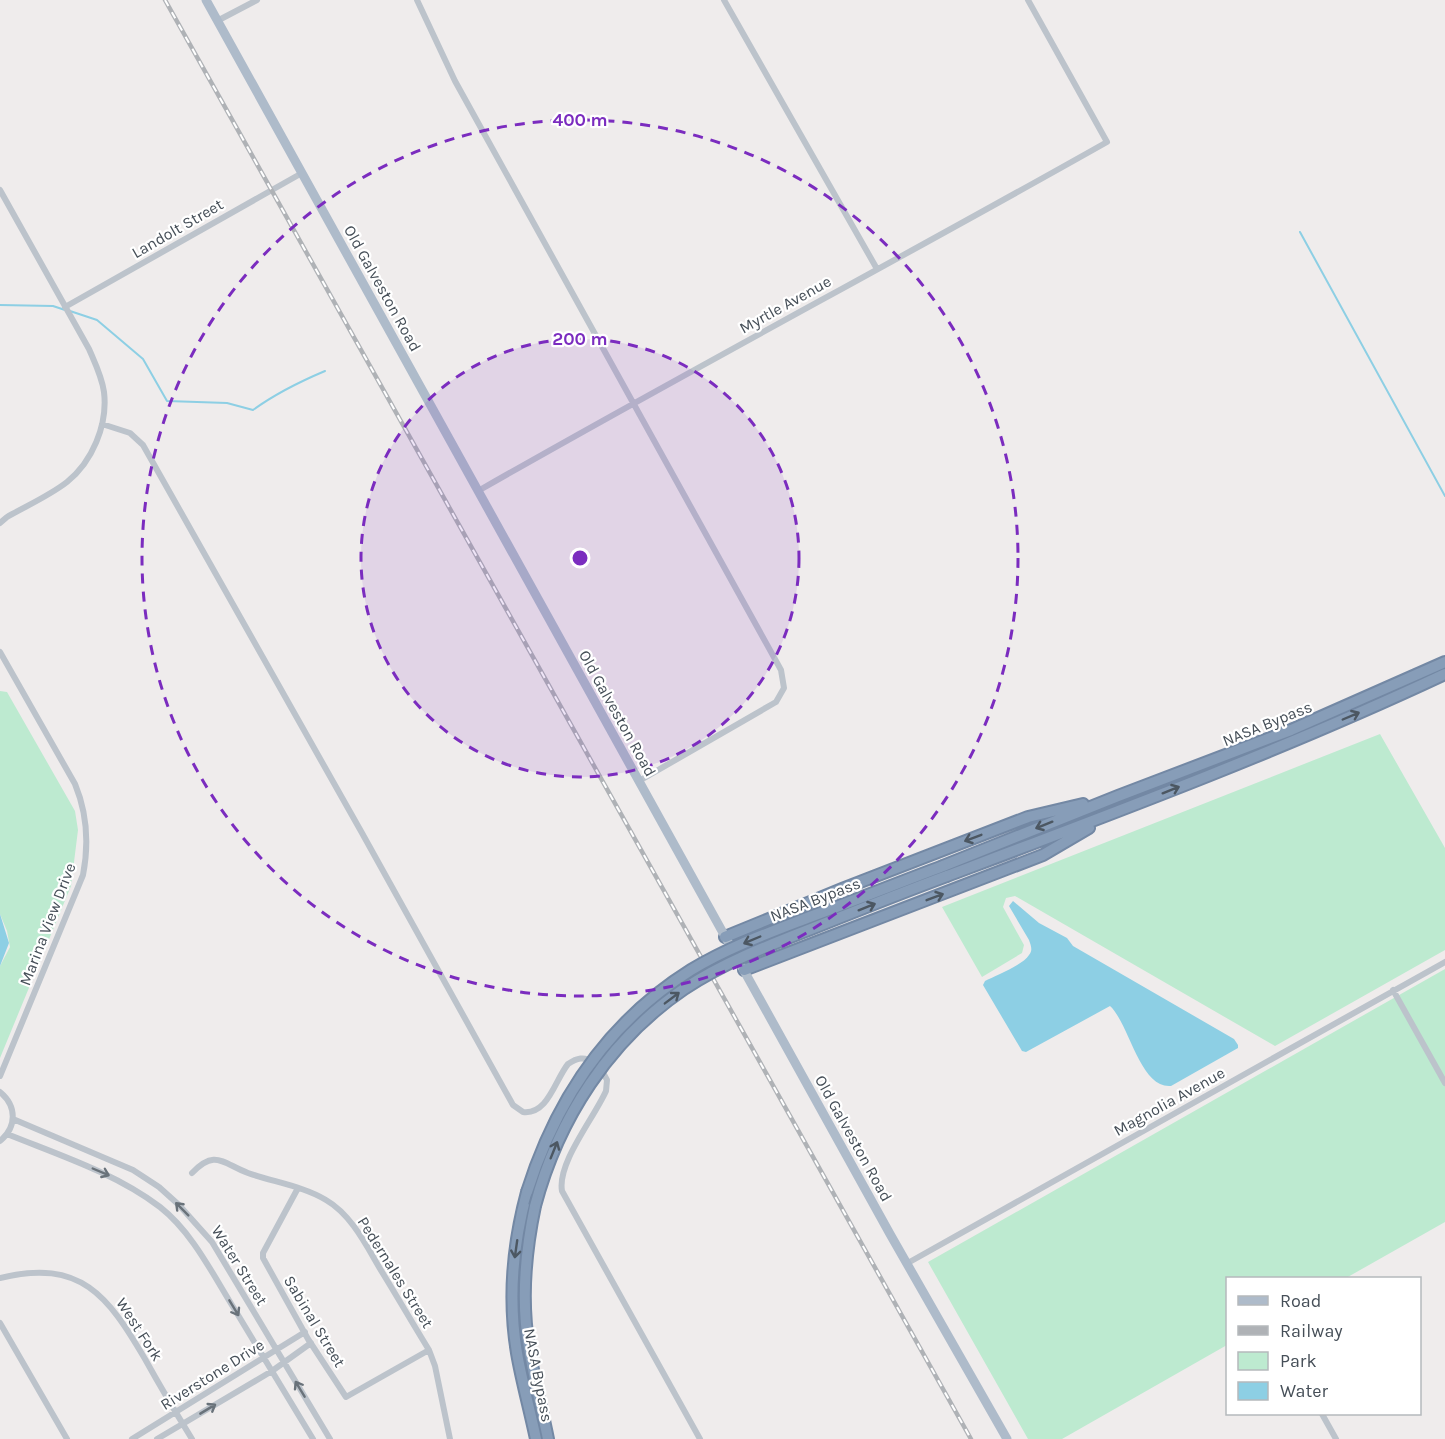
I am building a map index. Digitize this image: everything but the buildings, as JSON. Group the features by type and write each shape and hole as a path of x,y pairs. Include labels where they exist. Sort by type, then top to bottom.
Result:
{"highway":[{"name":"NASA Bypass","path":"549,1439 531,1362 526,1317 525,1270 535,1206 554,1149 579,1101 621,1045 666,1002 696,981 748,954 1118,796 1291,730 1445,662"},
{"name":"NASA Bypass","path":"536,1439 517,1354 513,1309 514,1267 519,1227 527,1192 540,1152 551,1128 580,1077 611,1039 652,999 692,970 736,947 945,871 1117,812 1314,732 1445,674"},
{"path":"725,937 1028,817 1118,796"},
{"path":"744,970 1043,855 1117,812"},
{"path":"842,889 842,911 849,920 862,925"}],"main road":[{"name":"Old Galveston Road","path":"206,0 906,1264 1007,1439"}],"street":[{"path":"217,21 257,0"},
{"path":"417,0 455,81 781,670 784,688 776,702 639,781"},
{"path":"724,0 877,269"},
{"name":"Myrtle Avenue","path":"478,490 633,402 920,247 1107,142 1028,0"},
{"name":"Landolt Street","path":"65,307 302,173"},
{"path":"0,190 89,349 99,371 104,392 102,424 91,453 77,473 66,483 0,523"},
{"path":"102,424 130,433 143,445 513,1105 523,1112 537,1110 544,1104 564,1069 579,1059 590,1059 606,1074 608,1086 567,1165 562,1181 562,1191 700,1439"},
{"name":"Marina View Drive","path":"0,652 75,784 84,812 86,840 83,875 0,1076"},
{"name":"Magnolia Avenue","path":"906,1264 1445,962"},
{"path":"1393,990 1445,1083"},
{"path":"0,1092 11,1104 13,1119 8,1134 0,1141"},
{"name":"Water Street","path":"13,1119 133,1170 159,1187 196,1223 212,1242 330,1439"},
{"name":"Water Street","path":"8,1134 109,1175 140,1193 176,1223 208,1266 313,1439"},
{"path":"78,1163 83,1149"},
{"name":"Pedernales Street","path":"192,1173 204,1161 212,1159 325,1199 350,1221 429,1350 435,1366 450,1439"},
{"name":"Sabinal Street","path":"298,1188 263,1253 263,1258 311,1343 346,1397 429,1350"},
{"name":"West Fork","path":"0,1278 20,1273 43,1272 62,1275 84,1284 100,1295 125,1325 192,1439"},
{"path":"0,1323 67,1439"},
{"name":"Riverstone Drive","path":"132,1439 305,1332"},
{"name":"Riverstone Drive","path":"158,1439 272,1371 311,1343"},
{"path":"1323,1415 1336,1439"}],"green space":[{"path":"0,691 7,692 75,811 78,830 71,886 0,1058 0,966 10,947 0,914"},
{"path":"1380,734 1445,848 1445,950 1275,1046 1015,896 1006,898 1003,907 1024,945 1022,953 982,977 942,907"},
{"path":"1445,969 1445,1222 1348,1277 1226,1277 1226,1346 1062,1439 1028,1439 928,1262"}],"water":[{"path":"1013,901 1039,923 1067,938 1073,946 1234,1039 1238,1048 1171,1086 1160,1084 1143,1066 1117,1014 1110,1006 1026,1052 1022,1051 983,985 985,981 1021,963 1031,951 1029,940 1009,906"},
{"path":"0,914 9,943 0,966"}],"waterway":[{"path":"1300,232 1445,496"},
{"path":"0,305 53,306 65,310"},
{"path":"70,311 97,320 143,359 167,401 227,403 253,410 306,379 325,371"}],"railway":[{"path":"165,0 971,1439"}]}
